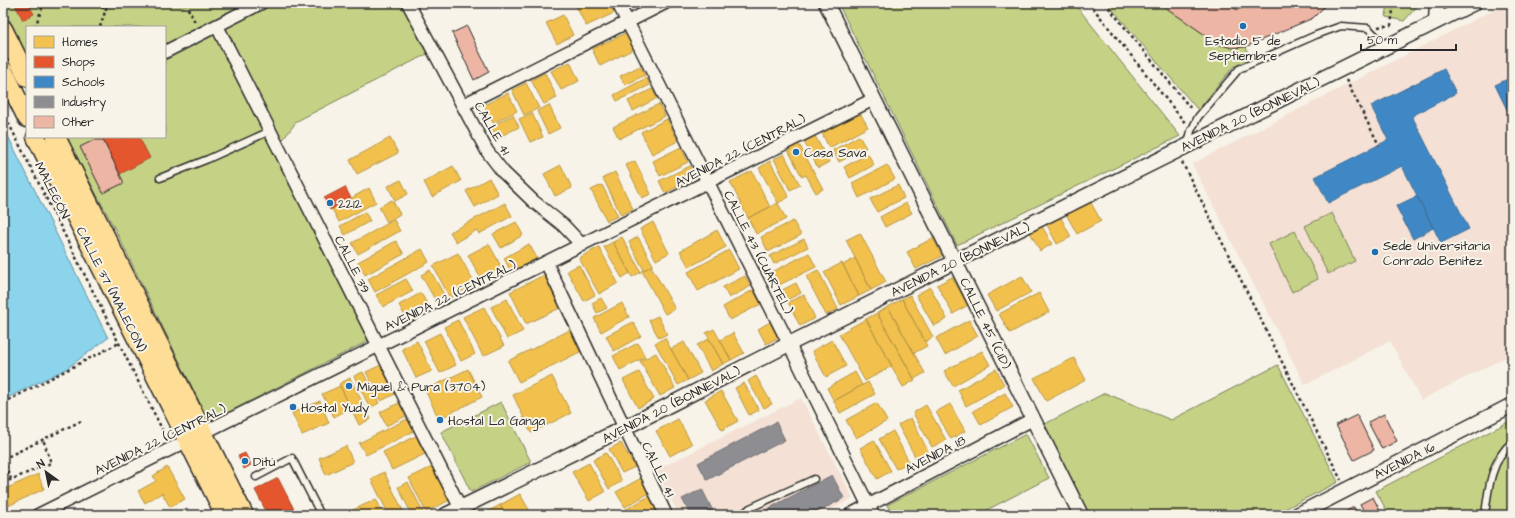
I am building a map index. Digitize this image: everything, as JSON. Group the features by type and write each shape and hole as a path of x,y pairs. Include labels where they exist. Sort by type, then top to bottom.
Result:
{"main road":[{"path":"3,29 26,76"},
{"path":"3,70 26,116"},
{"name":"CALLE 37 (MALECÓN)","path":"37,138 196,437"},
{"name":"CALLE 37 (MALECÓN)","path":"56,138 196,437"},
{"path":"196,437 225,515"},
{"path":"196,437 244,515"}],"street":[{"path":"166,51 261,3"},
{"name":"CALLE 41","path":"408,3 487,151 503,172 533,201 563,225 582,246"},
{"name":"CALLE 43 (CUARTEL)","path":"618,3 789,344 870,510"},
{"path":"463,105 665,3"},
{"name":"CALLE 45 (CID)","path":"826,3 1081,515"},
{"path":"1436,22 1437,3"},
{"name":"AVENIDA 20 (BONNEVAL)","path":"446,515 462,511 789,344 1474,3"},
{"name":"CALLE 39","path":"217,26 462,511"},
{"name":"AVENIDA 22 (CENTRAL)","path":"38,515 546,262 582,246 874,99"},
{"name":"CALLE 41","path":"546,262 666,515"},
{"name":"AVENIDA 16","path":"1297,515 1512,405"},
{"name":"AVENIDA 18","path":"850,515 870,510 1033,419"}],"lane":[{"path":"1182,148 1198,117 1239,68 1341,26 1368,28 1387,46"},
{"path":"160,178 208,159 270,130"},
{"path":"1485,515 1488,489 1494,467 1506,447 1512,442"},
{"path":"256,477 292,458 321,515"},
{"path":"742,515 750,508 814,479"}],"path":[{"path":"35,26 44,3"},
{"path":"90,3 106,8"},
{"path":"100,26 108,3"},
{"path":"185,3 201,33"},
{"path":"1089,3 1192,131"},
{"path":"1105,3 1198,117"},
{"path":"1368,28 1391,25 1394,3"},
{"path":"1341,69 1379,145"},
{"name":"MALECÓN","path":"3,112 172,448"},
{"path":"1182,148 1346,490"},
{"path":"3,403 119,343"},
{"path":"11,479 3,460 81,421"},
{"path":"3,483 51,463 43,440"}],"shaded area":[{"name":"Sede Universitaria Conrado Benítez","path":"1507,3 1512,3 1512,354 1421,400 1390,341 1305,385 1192,164"},
{"path":"801,398 853,498 821,515 679,515 656,470"}],"green space":[{"path":"3,3 401,3 427,54 297,121 275,150 368,341 209,422 115,229 67,138 166,138 166,26 26,26 26,55 3,6"},
{"path":"838,3 1074,3 1180,136 957,245"},
{"path":"1107,3 1325,3 1323,8 1246,46 1249,59 1233,67 1198,110"},
{"path":"1388,3 1420,3 1404,21 1386,17"},
{"path":"1332,213 1355,261 1328,274 1305,226"},
{"path":"1295,231 1318,279 1292,292 1269,244"},
{"path":"1278,365 1338,482 1273,515 1087,515 1041,426 1105,393 1171,420"},
{"path":"501,402 531,462 471,492 441,432"},
{"path":"1512,420 1512,515 1389,515 1376,491"},
{"path":"1026,434 1049,478 977,515 892,515 887,505"}],"water":[{"path":"3,126 108,338 66,369 3,400"}],"building: Homes":[{"path":"583,3 609,3 614,13 586,26 576,6"},
{"path":"563,15 573,35 557,44 546,23"},
{"path":"626,33 634,49 600,66 592,49"},
{"path":"570,62 579,81 561,90 551,71"},
{"path":"640,66 645,75 625,85 620,76"},
{"path":"545,73 557,98 544,104 531,80"},
{"path":"646,78 650,85 617,101 614,95"},
{"path":"526,83 539,108 524,115 512,90"},
{"path":"652,89 657,98 633,111 628,101"},
{"path":"508,93 517,111 493,123 484,105"},
{"path":"659,104 665,116 619,139 613,127"},
{"path":"549,105 560,128 548,134 537,111"},
{"path":"532,113 543,137 530,142 519,119"},
{"path":"860,113 868,127 829,148 822,133"},
{"path":"513,115 519,127 497,138 491,126"},
{"path":"667,119 678,141 652,154 641,132"},
{"path":"815,136 829,162 818,168 804,142"},
{"path":"859,136 866,148 839,162 833,150"},
{"path":"390,138 398,153 357,174 350,160"},
{"path":"799,144 823,189 816,193 806,175 802,177 788,150"},
{"path":"681,147 688,162 660,176 653,161"},
{"path":"784,154 800,185 790,190 774,159"},
{"path":"868,154 874,165 850,178 844,167"},
{"path":"635,161 651,194 642,198 626,165"},
{"path":"770,161 789,197 778,203 759,168"},
{"path":"561,165 572,188 555,196 544,174"},
{"path":"887,165 895,179 859,198 852,183"},
{"path":"453,166 461,181 432,197 424,182"},
{"path":"690,166 696,178 665,193 659,181"},
{"path":"752,171 770,207 748,218 730,182"},
{"path":"615,172 633,209 621,215 603,178"},
{"path":"489,178 498,194 475,207 466,191"},
{"path":"401,180 408,194 395,201 388,186"},
{"path":"602,185 618,216 607,221 591,190"},
{"path":"898,185 904,198 877,212 870,199"},
{"path":"369,188 376,202 339,222 332,209"},
{"path":"392,200 400,214 387,222 379,207"},
{"path":"1090,201 1101,221 1077,234 1066,214"},
{"path":"505,203 512,216 479,234 477,230 456,242 450,232"},
{"path":"778,203 786,219 756,234 748,218"},
{"path":"906,203 912,213 885,227 880,217"},
{"path":"365,212 370,221 345,235 340,226"},
{"path":"1060,216 1071,237 1057,244 1046,223"},
{"path":"394,220 400,231 358,254 352,243"},
{"path":"793,221 801,235 768,252 761,237"},
{"path":"516,222 523,235 501,248 493,234"},
{"path":"653,222 669,253 656,260 640,229"},
{"path":"1042,226 1052,244 1040,251 1030,232"},
{"path":"717,230 726,247 689,267 680,251"},
{"path":"860,233 886,282 871,290 846,240"},
{"path":"622,237 641,272 632,277 613,242"},
{"path":"638,237 653,265 644,270 629,242"},
{"path":"933,238 942,256 916,269 907,252"},
{"path":"804,239 808,247 774,264 770,256"},
{"path":"396,241 404,254 365,275 358,262"},
{"path":"613,242 630,273 622,278 604,247"},
{"path":"489,244 502,268 481,279 468,255"},
{"path":"529,244 537,258 511,272 504,258"},
{"path":"599,247 618,283 599,294 579,258"},
{"path":"422,249 429,262 375,292 368,279"},
{"path":"729,250 739,269 698,291 688,272"},
{"path":"458,253 475,284 450,298 433,266"},
{"path":"809,253 816,267 779,285 772,272"},
{"path":"855,258 871,290 859,296 843,265"},
{"path":"842,263 859,296 841,305 824,272"},
{"path":"579,265 595,295 584,301 567,271"},
{"path":"651,266 675,309 665,314 642,271"},
{"path":"430,270 446,298 437,303 421,275"},
{"path":"818,270 838,309 826,315 806,276"},
{"path":"544,275 560,308 526,324 510,292"},
{"path":"745,276 751,286 729,298 723,287"},
{"path":"1022,276 1031,292 996,311 987,295"},
{"path":"952,277 968,305 953,314 937,285"},
{"path":"406,279 413,291 383,307 376,295"},
{"path":"796,283 801,293 785,301 780,291"},
{"path":"930,287 947,319 934,326 916,295"},
{"path":"753,290 761,304 730,320 723,307"},
{"path":"421,293 427,304 405,316 399,305"},
{"path":"1039,293 1049,312 1010,333 999,314"},
{"path":"804,295 815,318 800,326 788,302"},
{"path":"910,295 933,337 925,342 902,299"},
{"path":"601,298 607,308 597,313 592,303"},
{"path":"507,299 523,331 507,339 491,307"},
{"path":"902,299 927,346 914,353 888,307"},
{"path":"622,303 629,317 601,332 594,318"},
{"path":"484,307 504,346 483,356 463,317"},
{"path":"888,307 925,373 914,379 877,313"},
{"path":"877,313 915,380 903,387 866,319"},
{"path":"658,316 667,334 659,338 649,320"},
{"path":"866,319 892,366 865,381 839,334"},
{"path":"458,320 475,354 461,361 444,327"},
{"path":"969,320 978,336 945,355 936,338"},
{"path":"633,322 641,336 614,351 606,336"},
{"path":"770,322 778,338 766,344 758,329"},
{"path":"714,329 731,360 723,364 706,333"},
{"path":"570,330 580,352 519,382 508,361"},
{"path":"440,333 456,365 440,373 424,341"},
{"path":"733,333 744,353 731,360 720,340"},
{"path":"665,338 688,380 678,385 655,343"},
{"path":"709,339 723,364 711,371 697,345"},
{"path":"832,340 846,366 826,377 812,351"},
{"path":"417,341 432,371 416,378 402,349"},
{"path":"684,342 701,373 688,380 671,349"},
{"path":"638,343 645,357 620,370 613,356"},
{"path":"982,351 990,365 953,386 944,371"},
{"path":"656,353 675,388 660,396 640,361"},
{"path":"1074,358 1086,380 1046,401 1034,378"},
{"path":"381,365 395,394 381,401 366,372"},
{"path":"468,369 482,397 439,419 425,390"},
{"path":"996,369 1004,385 966,406 958,390"},
{"path":"363,372 379,403 370,408 354,376"},
{"path":"639,372 654,399 638,408 623,380"},
{"path":"855,372 862,385 834,401 827,388"},
{"path":"552,376 571,413 531,433 513,395"},
{"path":"756,376 772,404 764,408 748,381"},
{"path":"350,378 371,419 359,425 339,384"},
{"path":"868,382 875,394 840,413 834,401"},
{"path":"744,383 759,410 749,415 735,388"},
{"path":"340,386 351,408 334,417 322,394"},
{"path":"721,391 738,421 722,430 705,400"},
{"path":"1005,393 1013,407 981,425 973,411"},
{"path":"320,401 329,423 302,435 292,413"},
{"path":"399,403 406,416 386,426 380,412"},
{"path":"877,403 887,421 856,438 846,420"},
{"path":"950,404 965,431 951,439 936,412"},
{"path":"926,405 946,440 932,447 913,413"},
{"path":"911,418 928,451 916,458 898,425"},
{"path":"407,419 414,431 366,455 359,443"},
{"path":"678,419 692,444 670,456 656,431"},
{"path":"893,431 909,462 896,469 879,439"},
{"path":"416,436 425,454 392,470 383,452"},
{"path":"874,440 891,471 877,479 860,448"},
{"path":"621,443 635,467 622,473 609,449"},
{"path":"346,446 353,462 326,475 319,458"},
{"path":"606,453 622,481 609,489 593,460"},
{"path":"589,463 605,492 589,501 572,472"},
{"path":"434,466 450,500 426,512 409,478"},
{"path":"167,467 185,499 170,507 162,493 145,503 138,491 156,481 153,476"},
{"path":"384,472 405,515 389,515 371,479"},
{"path":"38,474 44,489 8,506 3,495 3,490"},
{"path":"643,477 651,492 625,507 616,492"},
{"path":"408,482 423,512 418,515 412,515 398,487"},
{"path":"520,494 532,515 506,515 500,505"},
{"path":"653,494 661,509 651,515 623,515 621,512"},
{"path":"376,499 384,515 347,515 347,513"},
{"path":"500,505 506,515 486,515 485,513"}],"building: Shops":[{"path":"14,3 28,3 34,14 23,20"},
{"path":"104,138 140,138 150,158 120,174 103,140"},
{"path":"345,187 351,198 330,210 324,198"},
{"name":"Ditú","path":"245,453 251,465 244,469 238,456"},
{"path":"278,478 297,515 268,515 255,490"}],"building: Schools":[{"path":"1444,69 1456,93 1412,116 1469,229 1441,243 1402,166 1328,203 1315,177 1388,140 1371,106"},
{"path":"1512,77 1512,120 1495,85"},
{"path":"1417,196 1433,228 1413,239 1396,206"}],"building: Industry":[{"path":"776,422 785,440 707,480 698,463"},
{"path":"832,475 844,498 812,515 758,514"},
{"path":"702,489 715,515 691,515 682,499"}],"building: Other":[{"name":"Estadio 5 de Septiembre","path":"1159,3 1228,3 1237,10 1252,3 1325,3 1323,8 1313,18 1245,47 1232,48 1218,44"},
{"path":"467,26 489,72 474,80 452,33"},
{"path":"94,140 103,140 124,183 103,193 80,147"},
{"path":"1384,414 1397,441 1382,449 1368,422"},
{"path":"1357,415 1374,450 1354,460 1336,425"},
{"path":"1373,497 1382,515 1366,515 1360,504"},
{"path":"1354,507 1358,515 1341,514"}],"place":[{"name":"Estadio 5 de Septiembre","path":"1243,26"},
{"name":"Casa Sava","path":"796,152"},
{"name":"2212","path":"330,203"},
{"name":"Sede Universitaria Conrado Benítez","path":"1375,252"},
{"name":"Miguel & Pura (3704)","path":"349,386"},
{"name":"Hostal Yudy","path":"293,407"},
{"name":"Hostal La Ganga","path":"440,420"},
{"name":"Ditú","path":"245,461"}]}
